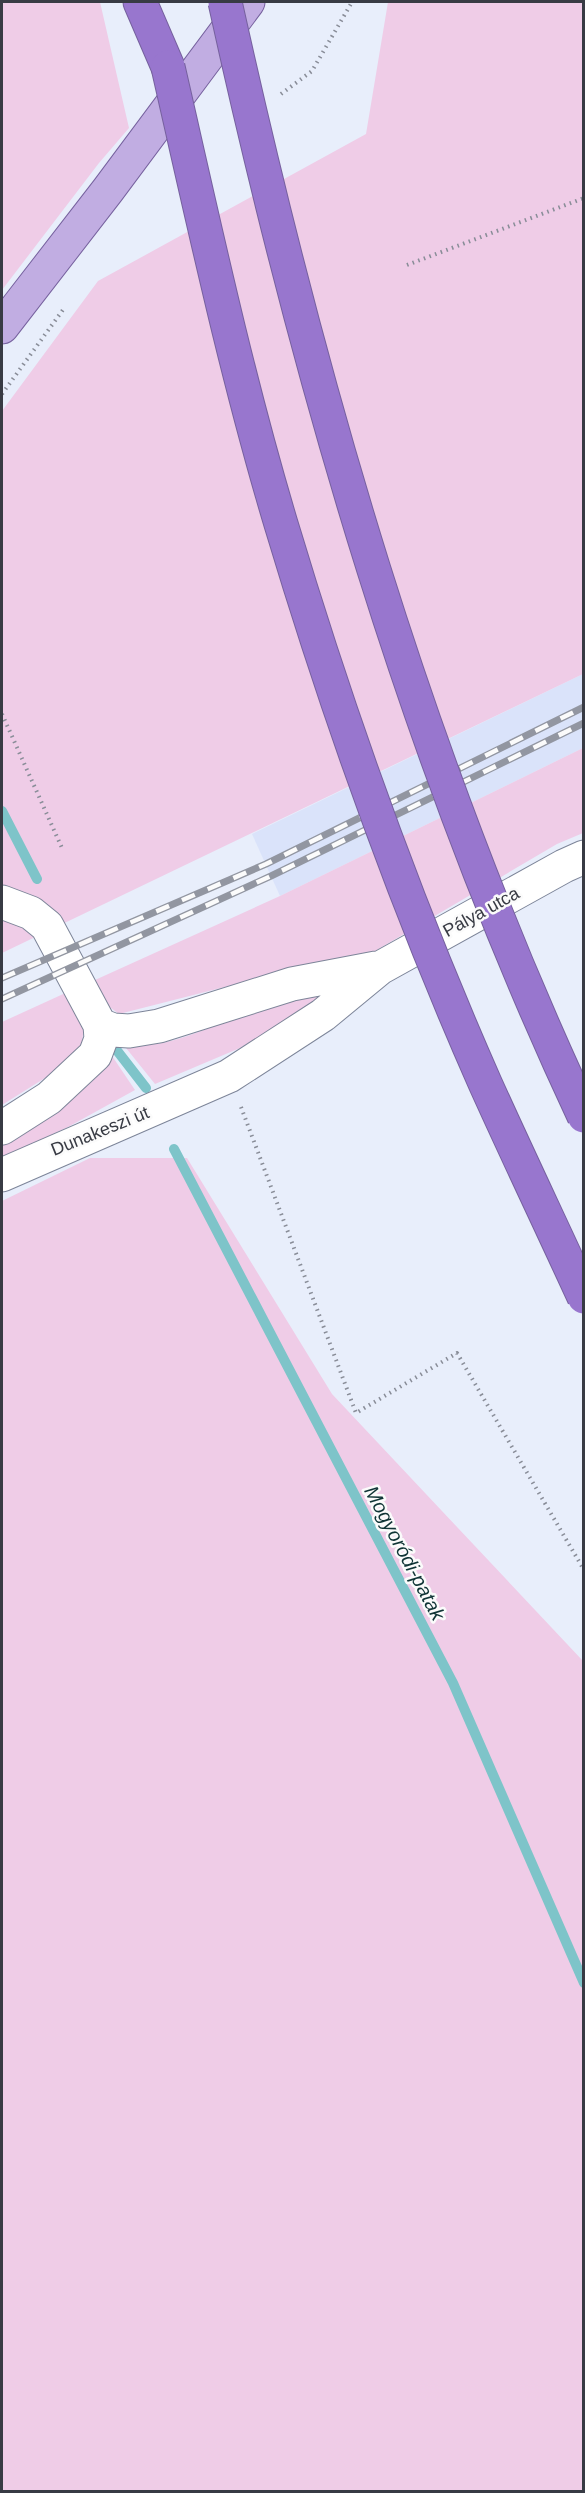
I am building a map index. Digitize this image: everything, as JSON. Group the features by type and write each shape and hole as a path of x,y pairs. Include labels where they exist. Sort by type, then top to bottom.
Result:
{"highway":[{"path":"140,2 168,67"},
{"path":"157,2 168,67 247,407 281,525 340,707 397,868 480,1070 584,1297"},
{"path":"225,2 259,155 313,365 370,559 469,842 560,1065 584,1116"}],"main road":[{"path":"2,327 108,190 248,2"}],"street":[{"name":"Pálya utca","path":"380,968 584,857"},
{"path":"2,902 31,913 47,926 100,1025 101,1039 95,1055 49,1098 2,1128"},
{"path":"100,1025 113,1030 129,1031 159,1026 292,984 380,968"},
{"name":"Dunakeszi út","path":"2,1175 215,1083 323,1015 380,968"}],"path":[{"path":"407,266 584,198"},
{"path":"2,714 62,848"},
{"path":"215,1083 356,1413 457,1353 584,1570"}],"shaded area":[{"path":"2,2 100,2 129,128 99,163 2,290"},
{"path":"388,2 583,2 583,674 2,953 2,411 98,281 366,134"},
{"path":"583,674 583,748 280,896 252,834"},
{"path":"583,748 583,833 557,844 370,954 272,975 119,1014 107,1005 95,980 280,896"},
{"path":"347,981 301,1013 240,1048 155,1084 122,1043 137,1045 179,1039"},
{"path":"72,990 85,1020 80,1056 2,1105 2,1022"},
{"path":"108,1050 135,1090 68,1127 2,1158 2,1146 16,1136"},
{"path":"90,1158 187,1158 332,1394 583,1661 583,2491 2,2491 2,1201"}],"waterway":[{"name":"Mogyoródi-patak","path":"2,811 37,879"},
{"name":"Mogyoródi-patak","path":"115,1048 146,1088"},
{"name":"Mogyoródi-patak","path":"174,1149 453,1683 584,1983"}],"railway":[{"path":"2,978 266,864 584,707"},
{"path":"2,999 271,876 584,723"}]}
